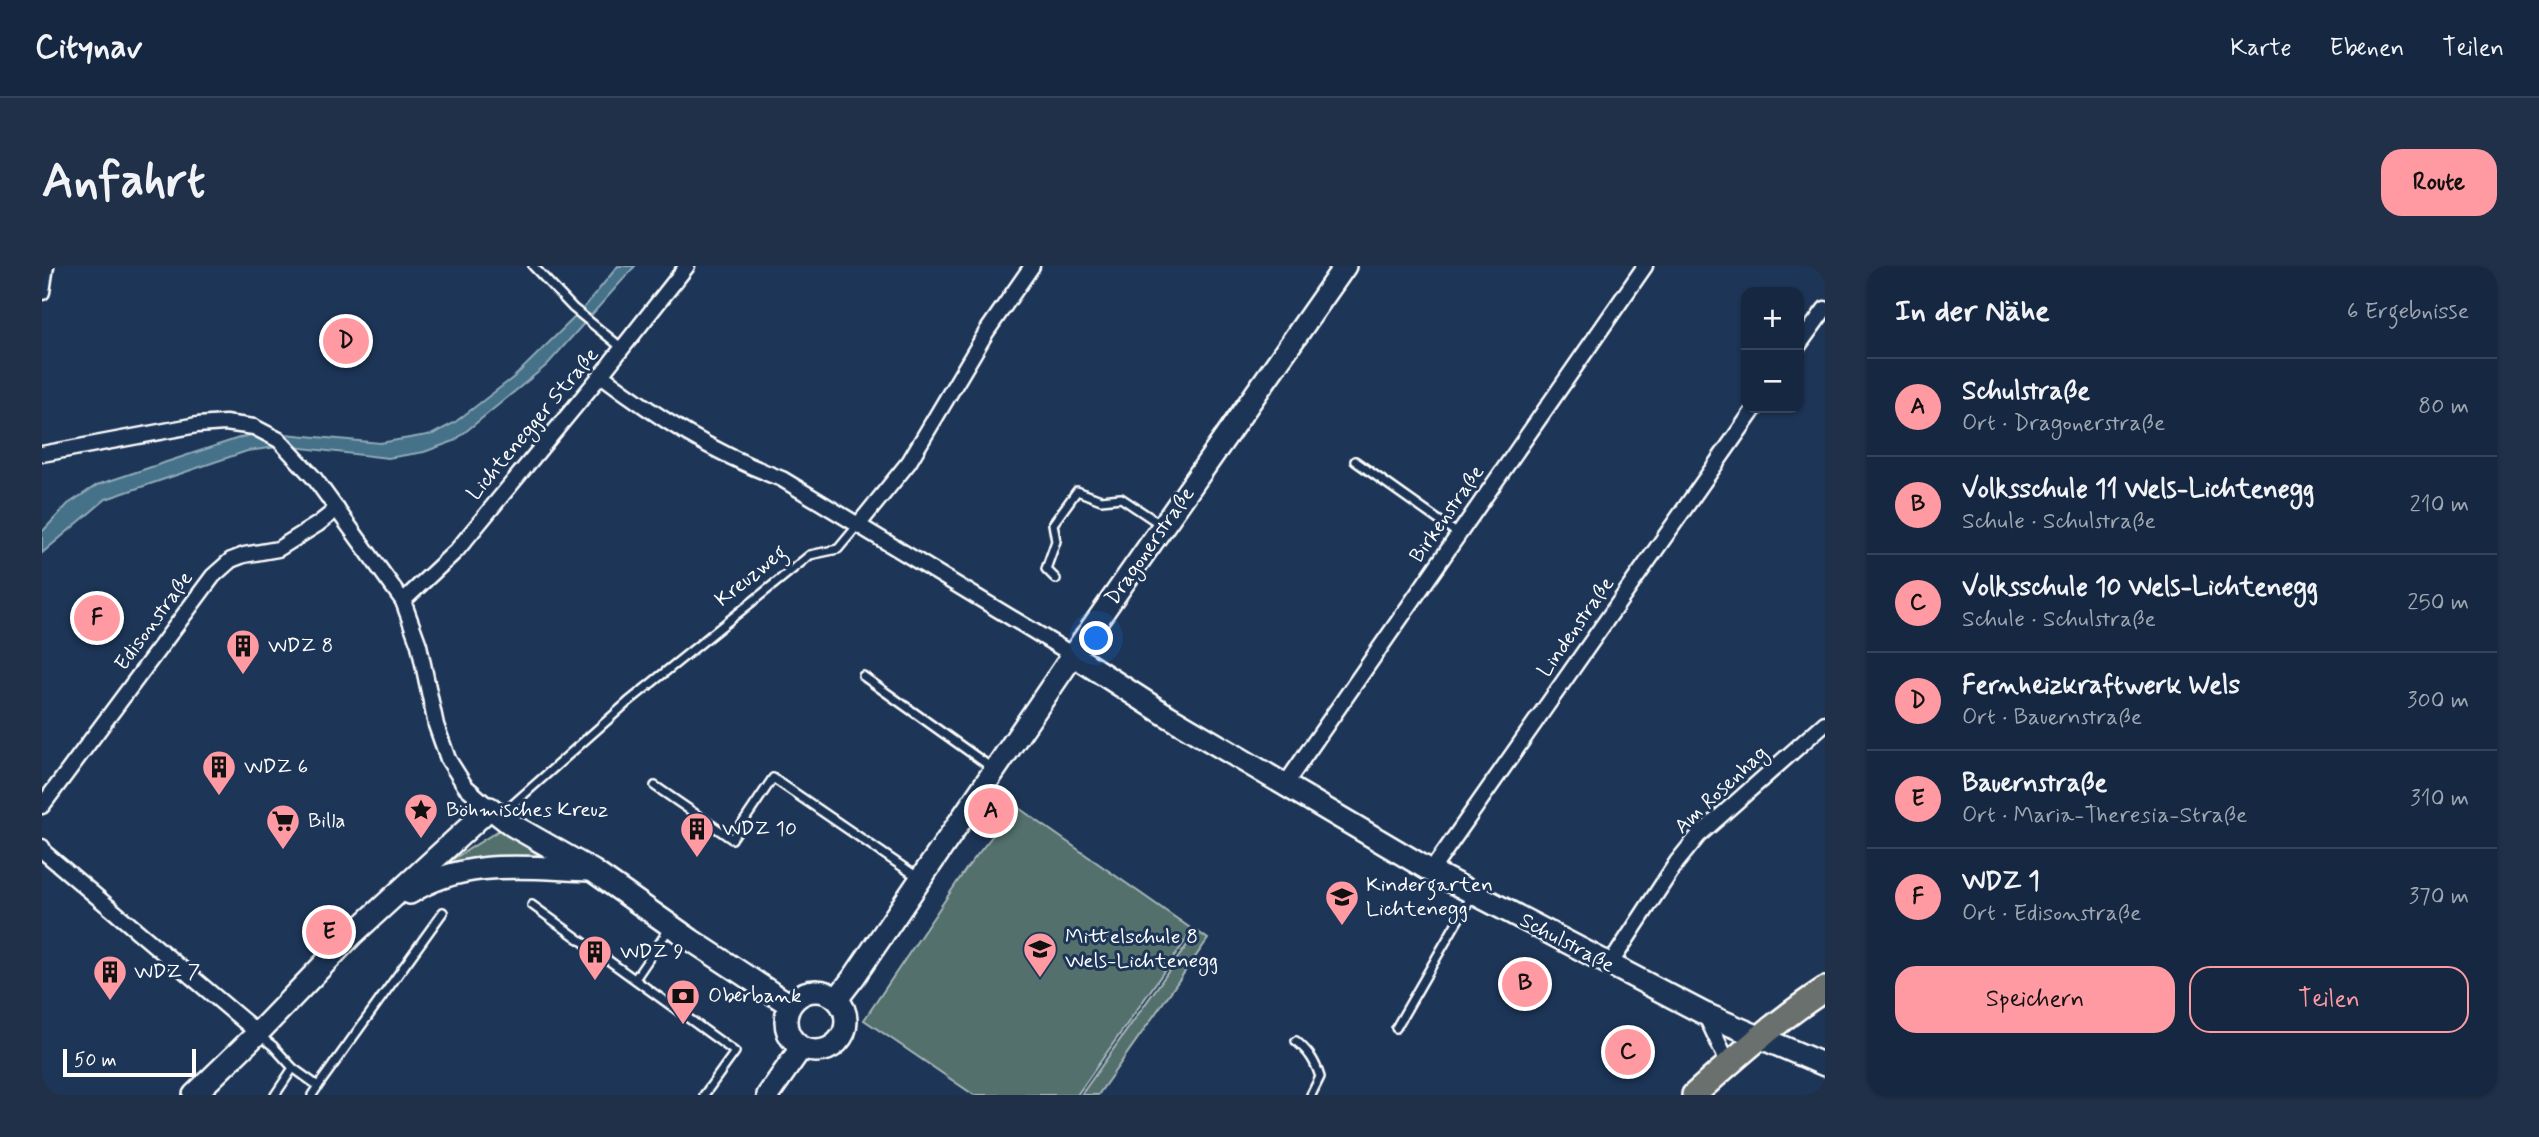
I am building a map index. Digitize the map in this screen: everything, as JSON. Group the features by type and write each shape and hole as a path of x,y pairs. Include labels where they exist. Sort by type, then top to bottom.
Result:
{"main road":[{"name":"Dragonerstraße","path":"837,999 1345,266"},
{"name":"Schulstraße","path":"1073,655 1284,786 1473,894 1705,1014 1825,1065"},
{"path":"194,1095 258,1034 372,916 495,812 593,871 790,1005"},
{"path":"372,916 422,884 455,873 498,867 593,871"},
{"path":"1694,1095 1792,1011 1825,989"},
{"path":"822,991 837,999 845,1013 845,1031 833,1046 815,1052 801,1048 789,1036 786,1018 790,1005 806,992 822,991"},
{"path":"768,1095 801,1048"}],"street":[{"path":"42,292 46,266"},
{"name":"Lichtenegger Straße","path":"403,601 457,551 687,266"},
{"name":"Kreuzweg","path":"858,525 909,462 987,331 1032,266"},
{"name":"Birkenstraße","path":"1284,786 1645,266"},
{"path":"1804,338 1825,309"},
{"name":"Schulstraße","path":"601,375 681,432 738,462 782,479 1073,655"},
{"name":"Lindenstraße","path":"1431,871 1752,413"},
{"path":"42,454 197,425 225,423 254,427 279,440 315,480 403,601 419,645 436,725 448,759 466,786 495,812"},
{"name":"Edisonstraße","path":"42,806 212,576 231,560 278,549 337,509"},
{"name":"Am Rosenhag","path":"1609,966 1677,862 1698,836 1825,723"},
{"path":"42,847 54,861 258,1034"},
{"path":"1705,1014 1729,1065"}],"lane":[{"path":"533,266 573,307 623,348"},
{"path":"1355,461 1459,534"},
{"path":"1056,579 1046,569 1056,541 1053,524 1077,491 1101,500 1121,498 1163,527"},
{"name":"Kreuzweg","path":"495,812 810,555 838,549 858,525"},
{"path":"863,676 995,770"},
{"path":"655,786 732,839 773,778 920,878"},
{"path":"1396,1028 1473,894"},
{"path":"532,905 735,1052 704,1095"},
{"path":"312,1095 443,912"},
{"path":"635,979 671,926"},
{"path":"258,1034 293,1068 318,1086"},
{"path":"1296,1041 1308,1051 1320,1077 1311,1095"},
{"path":"275,1095 293,1068"}],"green space":[{"name":"Mittelschule 8 Wels-Lichtenegg","path":"1016,806 1193,930 1077,1095 974,1095 864,1020 966,869"},
{"path":"501,829 540,856 537,860 493,859 450,867 447,863"},
{"path":"1197,931 1208,939 1098,1095 1081,1095"}],"water":[{"path":"618,266 635,266 547,365 454,441 424,452 388,458 285,446 247,451 106,499 42,553 42,532 68,504 97,485 242,437 264,432 380,443 433,434 454,423 514,377 582,310"}],"place":[{"name":"Fernheizkraftwerk Wels","path":"346,341"},
{"name":"WDZ 1","path":"97,618"},
{"name":"WDZ 8","path":"243,676"},
{"name":"WDZ 6","path":"219,797"},
{"name":"Schulstraße","path":"991,811"},
{"name":"Böhmisches Kreuz","path":"421,840"},
{"name":"Billa","path":"283,851"},
{"name":"WDZ 10","path":"697,859"},
{"name":"Kindergarten Lichtenegg","path":"1342,927"},
{"name":"Bauernstraße","path":"329,932"},
{"name":"Mittelschule 8 Wels-Lichtenegg","path":"1040,979"},
{"name":"WDZ 9","path":"595,982"},
{"name":"Volksschule 11 Wels-Lichtenegg","path":"1525,984"},
{"name":"WDZ 7","path":"110,1002"},
{"name":"Oberbank","path":"683,1026"},
{"name":"Volksschule 10 Wels-Lichtenegg","path":"1628,1052"}]}
